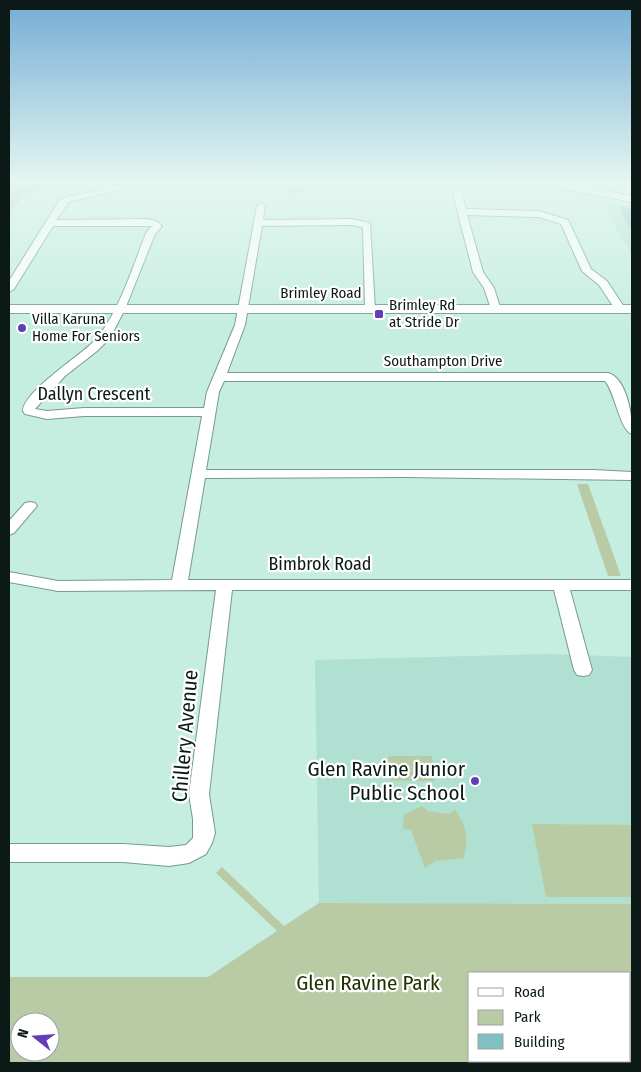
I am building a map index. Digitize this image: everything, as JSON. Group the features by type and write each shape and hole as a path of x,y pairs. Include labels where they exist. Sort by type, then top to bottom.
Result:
{"main road":[{"name":"Brimley Road","path":"9,309 626,309"}],"street":[{"path":"9,289 44,232"},
{"path":"120,309 152,232"},
{"path":"180,585 209,412 219,377 236,341 257,232"},
{"path":"367,232 370,309"},
{"path":"467,232 478,272 489,288 496,310"},
{"path":"570,232 587,271 603,283 626,309"},
{"name":"Dallyn Crescent","path":"120,309 104,338 43,391 29,406 29,411 47,415 84,412 209,412"},
{"name":"Southampton Drive","path":"219,377 608,377 619,391 623,409 632,430"},
{"path":"199,474 405,473 632,476"},
{"path":"9,530 30,506"},
{"name":"Bimbrok Road","path":"9,576 24,581 58,586 632,586"},
{"name":"Chillery Avenue","path":"9,853 116,853 171,856 196,851 202,843 205,831 199,794 225,585"},
{"path":"561,586 582,670"}],"shaded area":[{"path":"619,232 632,232 632,255"},
{"name":"Glen Ravine Junior Public School","path":"550,654 632,657 632,904 319,903 315,660"}],"green space":[{"path":"577,484 588,484 621,576 608,576"},
{"path":"388,756 432,756 435,781 390,781"},
{"path":"422,806 428,811 450,814 455,809 466,832 464,858 435,861 425,868 411,830 403,829 404,815"},
{"path":"532,824 632,825 632,897 546,897"},
{"name":"Glen Ravine Park","path":"222,867 284,926 319,903 632,904 632,1063 9,1063 9,977 208,977 277,931 216,873"}],"place":[{"name":"Brimley Rd at Stride Dr","path":"379,314"},
{"name":"Villa Karuna Home For Seniors","path":"22,328"},
{"name":"Glen Ravine Junior Public School","path":"475,781"}]}
